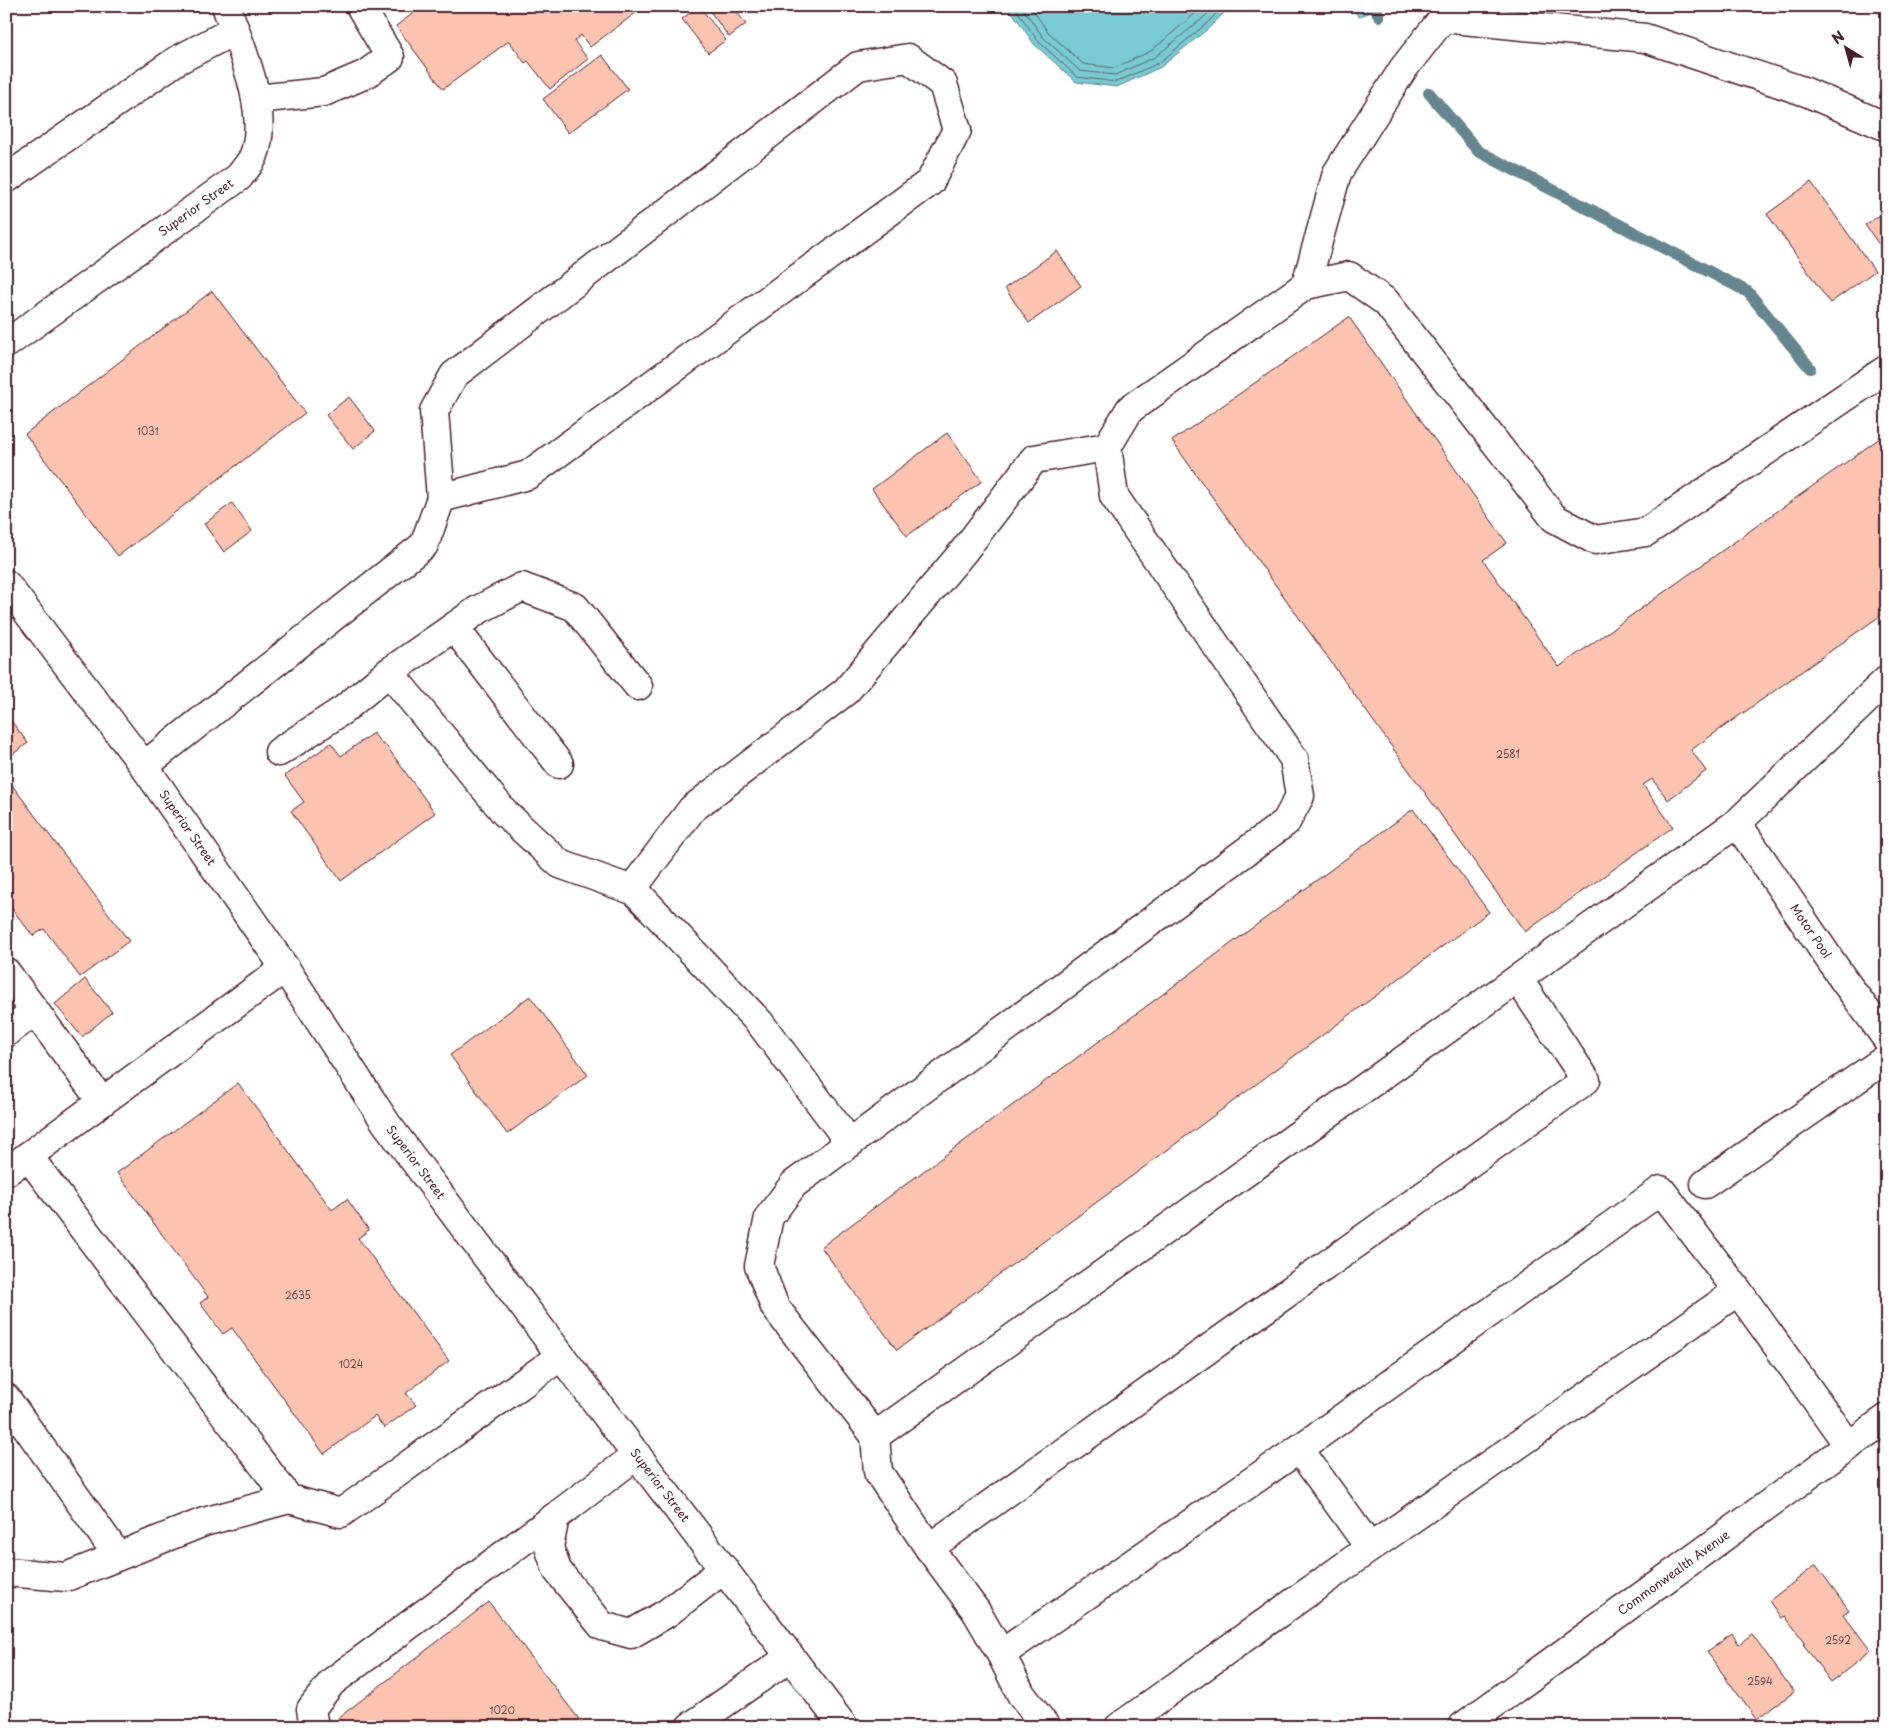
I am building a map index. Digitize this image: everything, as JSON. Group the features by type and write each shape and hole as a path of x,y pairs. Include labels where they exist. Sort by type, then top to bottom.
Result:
{"street":[{"path":"256,99 324,92 366,74 390,57 360,6"},
{"path":"1306,285 1338,173 1403,69 1443,12 1645,38 1806,92 1887,127"},
{"path":"6,179 176,61 231,18"},
{"name":"Superior Street","path":"6,344 239,177 254,156 258,132 255,89 231,18"},
{"path":"144,766 424,545 441,498 434,411 454,375 858,66 908,58 943,84 957,130 930,182 528,474 441,498"},
{"path":"1046,1727 1021,1694 976,1611 929,1548 878,1472 876,1436 775,1307 759,1266 770,1216 794,1184 1286,822 1300,796 1294,759 1114,496 1106,448 1130,409 1306,285 1349,276 1386,302 1554,518 1595,540 1646,532 1887,369"},
{"path":"632,889 692,809 846,692 962,552 1034,459 1106,448"},
{"name":"Superior Street","path":"6,584 144,766 285,968 386,1123 844,1727"},
{"path":"280,752 343,710 389,672 478,610 522,586 575,607 638,686"},
{"path":"454,627 559,764"},
{"path":"389,672 505,814 560,864 632,889 760,1023 850,1143"},
{"path":"876,1436 1737,824 1887,680"},
{"name":"Motor Pool","path":"1737,824 1843,979 1887,1039"},
{"path":"6,1172 285,968"},
{"path":"6,972 102,1102"},
{"path":"929,1548 1586,1080 1518,980"},
{"path":"6,1033 35,1012"},
{"path":"1705,1184 1887,1058"},
{"path":"28,1156 289,1499"},
{"path":"1001,1654 1299,1449 1661,1190 1738,1291 1849,1446"},
{"path":"1119,1727 1370,1548 1738,1291"},
{"path":"6,1572 66,1577 204,1522 289,1499 341,1513 561,1356"},
{"path":"6,1398 118,1556"},
{"name":"Commonwealth Avenue","path":"1462,1727 1887,1418"},
{"path":"1299,1449 1370,1548"},
{"path":"314,1727 311,1709 332,1682 637,1455"},
{"path":"555,1517 549,1547 557,1570 602,1626 631,1634 666,1613 724,1569"},
{"path":"690,1727 790,1657"}],"water":[{"path":"1008,6 1231,6 1210,27 1161,67 1117,87 1076,82 1034,44"},
{"path":"1350,6 1379,6 1359,17"}],"building":[{"path":"423,6 645,6 590,47 581,35 574,41 588,59 550,89 528,61 525,63 509,41 443,89 396,26"},
{"path":"699,6 726,40 708,53 682,19"},
{"path":"706,6 732,6 746,24 729,37"},
{"path":"602,55 628,89 568,133 543,99"},
{"path":"1811,182 1875,271 1830,303 1767,214"},
{"path":"1880,215 1887,224 1886,254 1865,225"},
{"path":"1057,251 1081,286 1029,323 1005,288"},
{"path":"212,291 305,413 118,556 25,434"},
{"path":"1349,317 1507,543 1483,560 1559,667 1887,433 1887,611 1691,750 1706,771 1668,800 1652,779 1643,785 1673,827 1525,932 1172,441"},
{"path":"349,397 375,431 353,449 326,415"},
{"path":"947,433 982,481 907,536 872,489"},
{"path":"232,503 252,531 224,552 204,524"},
{"path":"6,714 28,743 6,759"},
{"path":"373,733 383,745 385,744 435,813 341,881 291,811 304,802 285,776 331,743 341,756"},
{"path":"6,777 129,941 80,977 44,929 33,936 6,901"},
{"path":"1413,809 1489,912 897,1350 821,1247"},
{"path":"85,979 112,1012 82,1037 55,1004"},
{"path":"530,996 588,1075 507,1134 450,1055"},
{"path":"238,1083 332,1210 347,1199 369,1230 358,1238 449,1361 406,1393 416,1405 384,1428 375,1416 324,1454 232,1328 223,1334 200,1303 208,1297 117,1173"},
{"path":"1816,1565 1849,1610 1843,1614 1871,1651 1831,1682 1785,1616 1781,1618 1769,1601"},
{"path":"489,1602 585,1727 344,1727 338,1718"},
{"path":"1732,1634 1739,1644 1752,1634 1794,1692 1756,1719 1707,1652"}],"waterway":[{"path":"1376,9 1379,16"},
{"path":"1429,93 1478,151 1748,292 1810,368"}]}
